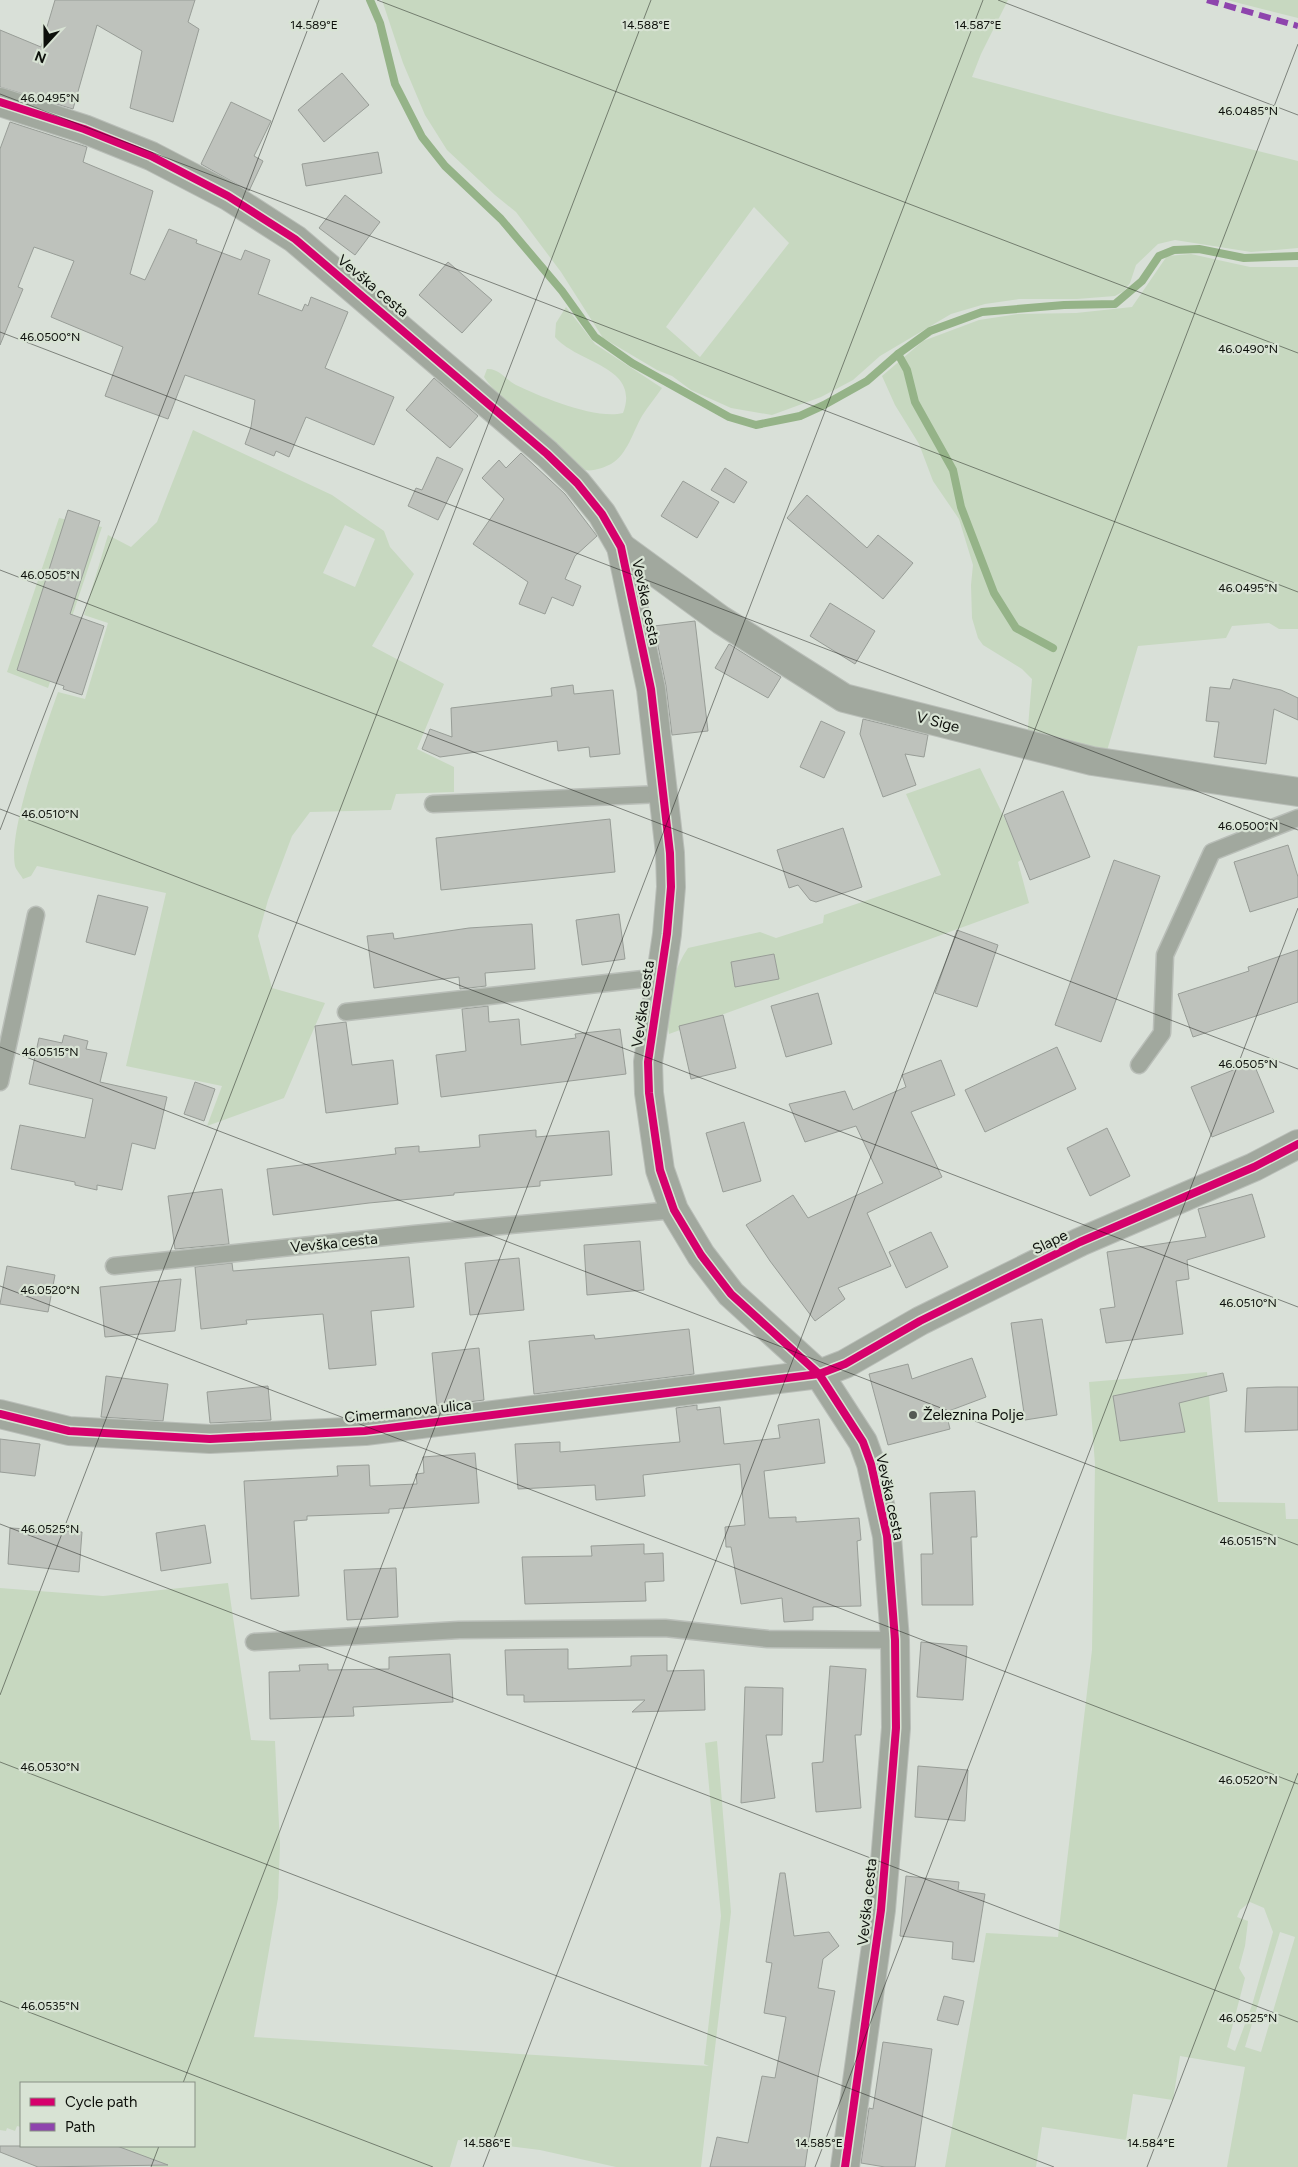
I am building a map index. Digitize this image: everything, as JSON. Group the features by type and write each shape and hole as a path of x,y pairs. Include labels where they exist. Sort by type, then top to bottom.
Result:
{"street":[{"name":"Vevška cesta","path":"0,102 84,129 151,156 228,196 295,239 438,359 547,454 577,483 597,508 621,547 651,688 670,853 671,888 661,977 648,1062 649,1093 660,1170 674,1210 700,1255 731,1294 819,1374 863,1442 871,1464 887,1536 895,1640 896,1728 881,1910 844,2167"},
{"name":"V Sige","path":"621,547 721,620 844,698 1092,761 1298,792"},
{"name":"Slape","path":"819,1374 845,1364 920,1321 1080,1242 1254,1167 1298,1144"},
{"name":"Cimermanova ulica","path":"0,1414 68,1431 210,1439 375,1430 819,1374"}],"lane":[{"path":"433,804 662,794"},
{"path":"1139,1065 1162,1034 1165,955 1212,852 1298,818"},
{"path":"0,1082 36,915"},
{"path":"346,1012 661,977"},
{"name":"Vevška cesta","path":"114,1266 414,1234 674,1210"},
{"path":"254,1642 459,1630 645,1628 768,1639 895,1640"}],"green space":[{"path":"382,0 1008,0 981,54 972,77 1298,161 1298,248 1251,252 1175,240 1158,244 1136,265 1130,283 1124,291 1115,296 1077,299 1019,299 985,304 951,314 880,356 853,380 821,397 772,415 731,408 691,390 672,376 657,370 603,338 561,272 516,212 447,150 425,115 403,63","holes":["754,207 789,243 700,357 666,327"]},
{"path":"1227,0 1298,0 1298,18"},
{"path":"1191,254 1250,267 1298,267 1298,629 1279,629 1269,623 1232,626 1226,638 1138,646 1106,754 1027,739 1032,679 1022,669 983,645 978,638 972,618 971,585 973,565 959,519 933,481 919,444 895,405 882,376 923,341 979,320 1018,314 1076,313 1132,307 1167,256"},
{"path":"566,307 595,344 662,388 642,416 622,454 611,464 595,470 585,470 563,456 516,413 484,377 487,369 495,370 516,385 569,406 598,413 623,413 626,397 623,385 615,375 565,346 555,337 556,323"},
{"path":"193,430 332,495 384,531 390,547 414,574 372,646 444,684 417,749 454,767 454,792 396,794 391,810 310,812 292,836 268,900 258,936 272,988 325,1003 284,1098 207,1126 222,1086 126,1066 166,893 37,866 31,876 23,879 15,866 14,849 22,805 58,692 85,699 108,623 84,615 108,535 131,547 157,522","holes":["345,525 375,539 355,587 323,573"]},
{"path":"59,518 102,527 48,688 7,672"},
{"path":"980,768 1024,858 1018,862 1029,903 669,1034 668,1012 671,989 682,957 688,948 760,932 776,938 823,923 824,915 941,875 906,794","holes":["774,954 779,979 735,987 731,963"]},
{"path":"1207,1372 1218,1502 1285,1503 1286,1519 1298,1519 1298,2167 1227,2167 1245,2067 1180,2056 1173,2100 1133,2094 1126,2140 1042,2127 1036,2167 945,2167 986,1933 1058,1937 1092,1650 1095,1465 1089,1382","holes":["1250,1902 1264,1908 1273,1932 1252,2005 1235,2051 1227,2047 1245,1978 1239,1968 1245,1946 1248,1921 1237,1917 1240,1910","1280,1932 1295,1937 1261,2052 1245,2047"]},
{"path":"228,1583 251,1740 275,1741 280,1845 278,1898 254,2037 709,2066 704,2064 721,1916 705,1743 717,1741 731,1912 701,2167 616,2167 540,2150 458,2140 450,2167 151,2167 153,2160 120,2147 195,2147 195,2082 20,2082 20,2127 17,2126 15,2131 7,2128 6,2131 0,2130 0,1588 103,1596"}],"building":[{"path":"55,0 195,0 188,22 199,29 173,122 130,108 142,51 97,25 73,109 0,87 0,30 41,47"},
{"path":"342,73 369,105 324,142 298,110"},
{"path":"231,102 271,121 254,156 263,161 249,191 201,164"},
{"path":"10,122 87,147 83,162 153,191 130,274 145,280 169,229 197,240 196,243 241,260 245,250 270,260 258,294 302,311 305,304 308,306 311,297 348,312 325,368 394,397 374,445 306,417 289,457 276,451 274,456 245,444 251,427 255,400 185,375 168,419 105,396 123,347 51,317 74,261 34,247 18,287 23,289 0,345 0,149"},
{"path":"378,152 382,173 306,186 302,164"},
{"path":"345,195 380,222 355,255 319,228"},
{"path":"448,262 492,300 462,333 419,295"},
{"path":"434,378 478,416 450,448 406,410"},
{"path":"521,453 565,494 597,536 575,556 565,579 581,586 573,606 552,597 545,614 519,604 528,582 473,544 504,499 482,478 499,460 506,468"},
{"path":"437,457 463,469 438,520 408,506 416,488 422,490"},
{"path":"725,468 747,482 734,503 711,490"},
{"path":"683,481 719,502 697,538 661,516"},
{"path":"807,495 867,548 878,535 913,563 883,599 787,518"},
{"path":"68,510 100,521 70,614 104,626 82,695 63,689 64,686 17,670"},
{"path":"830,603 875,631 855,664 810,636"},
{"path":"695,621 708,731 672,735 666,686 654,626"},
{"path":"729,644 781,677 768,698 715,668"},
{"path":"1233,679 1281,690 1298,698 1298,720 1274,709 1266,764 1214,757 1219,722 1206,721 1210,687 1230,689"},
{"path":"573,685 574,694 613,690 620,754 590,757 589,747 558,751 557,741 440,757 422,749 430,729 452,737 451,708 552,696 551,688"},
{"path":"863,719 928,735 924,757 905,754 916,785 883,797 860,734"},
{"path":"821,721 845,732 824,778 800,767"},
{"path":"1063,791 1090,857 1030,880 1004,815"},
{"path":"610,819 615,872 441,890 436,838"},
{"path":"843,828 862,887 816,902 810,900 798,885 789,888 777,850"},
{"path":"1288,845 1298,877 1298,897 1250,912 1234,862"},
{"path":"1114,860 1160,876 1101,1042 1055,1025"},
{"path":"98,895 148,907 135,955 86,942"},
{"path":"619,914 625,959 582,965 576,920"},
{"path":"532,924 535,969 485,973 486,986 460,989 459,977 374,988 367,936 393,933 394,939 469,928"},
{"path":"957,930 998,945 977,1007 935,993"},
{"path":"1298,950 1298,1002 1193,1037 1178,994 1249,971 1248,967"},
{"path":"774,954 779,979 735,987 731,962"},
{"path":"818,993 832,1044 786,1057 771,1006"},
{"path":"488,1006 489,1022 519,1019 521,1045 576,1038 575,1034 620,1029 626,1074 441,1097 436,1055 466,1051 462,1009"},
{"path":"723,1015 736,1068 691,1079 679,1026"},
{"path":"346,1022 352,1065 393,1060 398,1104 326,1113 315,1026"},
{"path":"64,1035 88,1041 86,1049 107,1053 100,1082 167,1097 155,1149 132,1143 122,1190 97,1185 97,1190 75,1185 75,1182 11,1169 20,1125 85,1138 93,1099 29,1084 39,1038 62,1043"},
{"path":"1057,1047 1076,1089 985,1132 965,1090"},
{"path":"941,1060 955,1095 911,1112 942,1177 867,1213 891,1266 838,1288 845,1299 815,1321 770,1261 746,1225 793,1195 808,1218 883,1183 856,1126 805,1142 789,1104 845,1091 853,1110 906,1087 902,1075"},
{"path":"1253,1062 1274,1112 1212,1137 1191,1087"},
{"path":"195,1082 215,1089 204,1121 184,1114"},
{"path":"744,1122 761,1181 723,1192 706,1133"},
{"path":"1107,1128 1130,1176 1090,1196 1067,1148"},
{"path":"536,1130 536,1137 609,1131 612,1175 540,1181 540,1186 454,1193 454,1195 273,1215 267,1169 396,1154 395,1148 419,1146 419,1152 480,1147 479,1135"},
{"path":"222,1189 229,1244 175,1249 168,1196"},
{"path":"1252,1194 1265,1237 1187,1260 1189,1279 1176,1281 1183,1334 1106,1343 1100,1309 1115,1307 1107,1252 1206,1237 1198,1209"},
{"path":"931,1232 948,1267 906,1288 889,1252"},
{"path":"640,1241 644,1290 587,1295 584,1245"},
{"path":"409,1257 414,1307 371,1311 376,1365 329,1369 323,1314 246,1320 247,1324 201,1329 195,1267 232,1263 233,1271"},
{"path":"519,1258 524,1310 470,1315 465,1263"},
{"path":"7,1266 55,1275 48,1312 0,1304"},
{"path":"181,1279 175,1331 105,1337 100,1287"},
{"path":"1042,1319 1057,1415 1025,1420 1011,1323"},
{"path":"689,1329 694,1374 534,1394 529,1341 594,1335 595,1339"},
{"path":"479,1348 484,1400 437,1406 432,1353"},
{"name":"Železnina Polje","path":"972,1358 986,1397 946,1412 950,1429 888,1445 869,1374 908,1364 912,1379"},
{"path":"1223,1373 1227,1391 1179,1403 1185,1432 1120,1441 1113,1396"},
{"path":"106,1376 168,1384 163,1421 101,1417"},
{"path":"268,1386 271,1420 210,1423 207,1392"},
{"path":"1298,1387 1298,1430 1245,1432 1247,1388"},
{"path":"697,1405 697,1410 720,1407 724,1444 780,1438 778,1425 819,1419 825,1463 764,1471 769,1518 796,1517 796,1522 859,1518 861,1540 857,1541 861,1606 813,1607 813,1620 784,1622 782,1598 741,1604 731,1547 726,1547 725,1527 745,1525 740,1464 643,1475 645,1496 596,1500 595,1485 518,1489 515,1444 560,1442 560,1452 680,1442 676,1408"},
{"path":"0,1439 40,1444 35,1476 0,1472"},
{"path":"475,1453 479,1503 389,1509 389,1513 307,1516 307,1520 294,1521 299,1596 251,1599 244,1481 338,1476 337,1466 369,1465 370,1486 417,1484 416,1474 424,1473 423,1457"},
{"path":"975,1491 977,1537 971,1537 973,1605 922,1605 921,1554 933,1554 930,1493"},
{"path":"205,1525 211,1563 161,1571 156,1533"},
{"path":"10,1528 82,1532 79,1572 8,1564"},
{"path":"644,1544 644,1554 663,1553 664,1581 645,1582 646,1601 525,1604 522,1557 592,1556 591,1546"},
{"path":"396,1568 398,1617 347,1620 344,1570"},
{"path":"921,1642 967,1646 963,1700 917,1697"},
{"path":"568,1649 568,1669 631,1666 631,1656 667,1655 667,1671 704,1670 705,1710 632,1712 645,1700 524,1702 524,1695 507,1695 505,1650"},
{"path":"450,1654 453,1702 353,1707 354,1716 270,1719 269,1672 300,1671 299,1665 328,1664 328,1670 389,1669 389,1657"},
{"path":"830,1666 866,1669 861,1735 855,1735 861,1808 816,1812 812,1763 823,1762"},
{"path":"745,1687 783,1688 782,1735 766,1735 775,1798 741,1803"},
{"path":"918,1766 968,1770 965,1821 915,1817"},
{"path":"780,1873 785,1873 794,1936 829,1932 839,1946 823,1959 818,1988 835,1991 818,2077 805,2167 710,2167 717,2137 748,2143 762,2076 775,2078 786,2017 764,2013 772,1963 766,1962"},
{"path":"906,1876 959,1882 958,1890 985,1894 974,1962 952,1959 953,1942 900,1936"},
{"path":"944,1996 964,2001 958,2025 937,2020"},
{"path":"883,2042 932,2049 915,2167 885,2167 861,2163 869,2108 873,2109"},
{"path":"0,2146 120,2147 168,2165 38,2167 0,2152"}],"waterway":[{"path":"370,0 380,23 395,84 422,137 445,166 501,219 562,291 595,337 632,363 729,417 756,425 800,416 824,405 867,381 898,354"},
{"path":"1053,648 1016,628 994,593 961,507 953,470 915,402 907,370 898,354 930,331 982,312 1064,305 1115,304 1142,281 1159,256 1174,250 1199,249 1244,258 1298,256"}],"marked path":[{"path":"1207,0 1298,26"}],"cycle path":[{"path":"0,102 84,129 151,156 228,196 295,239 547,454 577,483 602,514 621,547 651,689 670,853 671,887 667,934 648,1062 649,1093 660,1170 674,1210 701,1255 731,1294 819,1374 863,1442 871,1464 887,1536 895,1640 896,1728 881,1910 845,2167"},
{"path":"0,1414 69,1431 210,1439 365,1431 819,1374 845,1364 920,1321 1080,1242 1254,1167 1298,1144"}],"place":[{"name":"Železnina Polje","path":"913,1415"}]}
